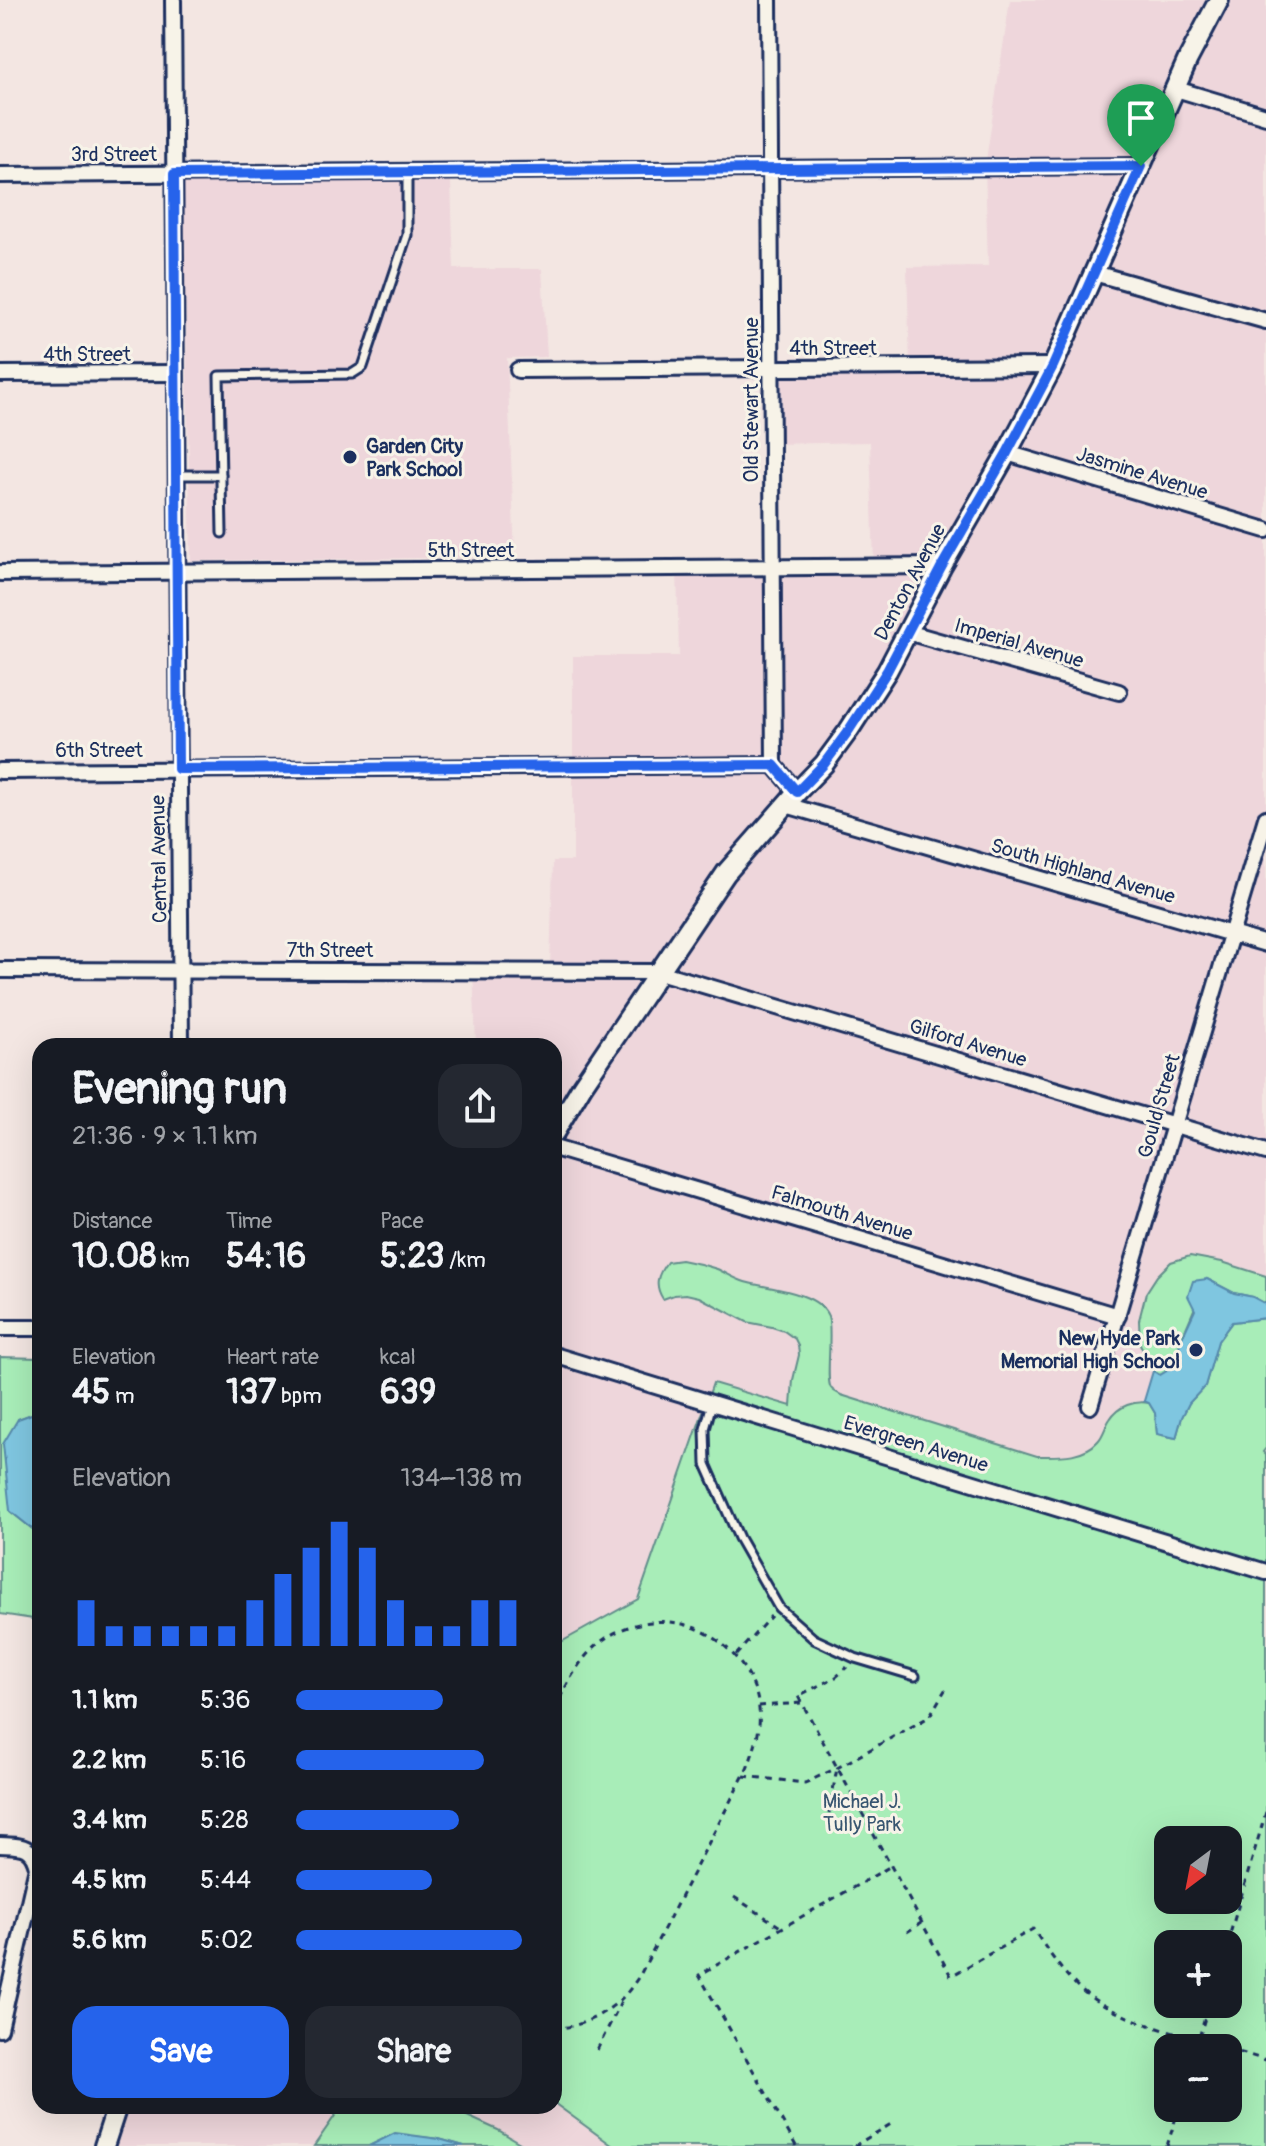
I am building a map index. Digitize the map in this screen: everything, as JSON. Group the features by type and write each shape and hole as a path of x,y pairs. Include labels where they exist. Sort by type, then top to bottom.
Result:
{"main road":[{"name":"Denton Avenue","path":"562,1120 726,873 824,764 887,671 1053,366 1188,59 1219,0"},
{"path":"104,2146 114,2114"}],"street":[{"name":"Central Avenue","path":"173,0 181,1038"},
{"name":"Old Stewart Avenue","path":"769,0 774,765"},
{"path":"1176,89 1266,116"},
{"name":"3rd Street","path":"0,175 1141,166"},
{"path":"1094,273 1266,321"},
{"name":"4th Street","path":"518,370 1053,366"},
{"name":"4th Street","path":"0,374 175,373"},
{"name":"Jasmine Avenue","path":"1007,453 1266,530"},
{"name":"5th Street","path":"0,573 942,566"},
{"name":"Imperial Avenue","path":"907,632 1119,692"},
{"path":"774,765 791,799"},
{"name":"6th Street","path":"0,771 774,765"},
{"name":"South Highland Avenue","path":"791,799 925,845 1266,944"},
{"name":"Gould Street","path":"1090,1406 1266,818"},
{"name":"7th Street","path":"0,970 659,972"},
{"name":"Gilford Avenue","path":"659,972 1266,1152"},
{"name":"Falmouth Avenue","path":"562,1150 1118,1316"},
{"path":"0,1328 32,1328"},
{"name":"Evergreen Avenue","path":"562,1357 1266,1572"},
{"path":"0,1845 24,1847 32,1854"},
{"path":"0,2029 32,1889"}],"lane":[{"path":"222,533 219,376 352,374 363,367 407,235 407,172"},
{"path":"176,475 221,475"},
{"path":"712,1403 705,1429 706,1464 739,1538 779,1608 814,1639 855,1658 915,1676"}],"path":[{"path":"734,1656 779,1608"},
{"path":"562,1695 584,1657 601,1642 625,1628 655,1621 680,1623 707,1631 728,1647 751,1677 759,1706 759,1735 744,1776 640,1975 625,1995 597,2050"},
{"path":"855,1658 836,1677 798,1696 951,1976 1033,1929 1076,1985 1109,2008 1178,2034"},
{"path":"744,1776 805,1783 929,1717 948,1685"},
{"path":"759,1706 802,1703"},
{"path":"829,1813 837,1768"},
{"path":"1231,1930 1266,1812"},
{"path":"796,2146 699,1975 891,1866"},
{"path":"734,1897 782,1928"},
{"path":"907,1932 922,1923"},
{"path":"562,2028 589,2020 625,1995"},
{"path":"1242,2053 1266,2060"},
{"path":"1167,2146 1175,2122"},
{"path":"854,2146 891,2124"}],"shaded area":[{"path":"1010,0 1266,0 1266,1548 714,1383 638,1600 562,1642 562,1132 726,873 562,1121 562,1038 476,1038 473,969 550,969 553,861 573,861 573,656 679,656 677,568 874,566 870,442 772,444 771,368 910,367 907,267 988,266 985,167"},
{"name":"Garden City Park School","path":"451,181 454,269 542,269 547,357 507,358 515,557 191,561 183,183"},
{"path":"562,2109 613,2146 525,2146 463,2114 562,2114"},
{"path":"119,2114 336,2114 314,2146 109,2146"}],"green space":[{"path":"1190,1256 1266,1276 1266,1304 1207,1279 1173,1367 1160,1375 1153,1371 1140,1344 1139,1320 1146,1293 1157,1276 1171,1262"},
{"name":"Michael J. Tully Park","path":"681,1260 814,1301 828,1316 829,1384 832,1389 1037,1456 1085,1451 1100,1439 1113,1414 1138,1402 1149,1403 1155,1413 1157,1434 1176,1438 1189,1403 1205,1386 1218,1341 1232,1322 1266,1318 1266,1448 1263,1452 1266,1455 1266,2146 613,2146 562,2109 562,1642 638,1599 713,1383 791,1406 799,1355 795,1339 784,1331 747,1322 699,1297 686,1294 663,1299 658,1280 667,1262"},
{"path":"0,1357 32,1358 32,1414 18,1419 10,1511 32,1529 32,1619 0,1614"},
{"path":"336,2114 463,2114 525,2146 464,2146 439,2139 395,2134 369,2146 314,2146"}],"water":[{"path":"1207,1279 1266,1304 1266,1318 1232,1322 1218,1341 1205,1386 1189,1403 1176,1438 1157,1434 1155,1413 1144,1401 1153,1371 1160,1375 1173,1367 1195,1310 1188,1296 1193,1281"},
{"path":"32,1414 32,1529 10,1511 3,1444 18,1419"},
{"path":"395,2133 439,2139 464,2146 369,2146"}],"place":[{"name":"Garden City Park School","path":"350,457"},
{"name":"New Hyde Park Memorial High School","path":"1196,1350"}],"route":[{"path":"1141,166 1053,366 1007,453 942,566 887,671 824,764 797,792 774,765 178,769 174,174 1141,166"}]}
